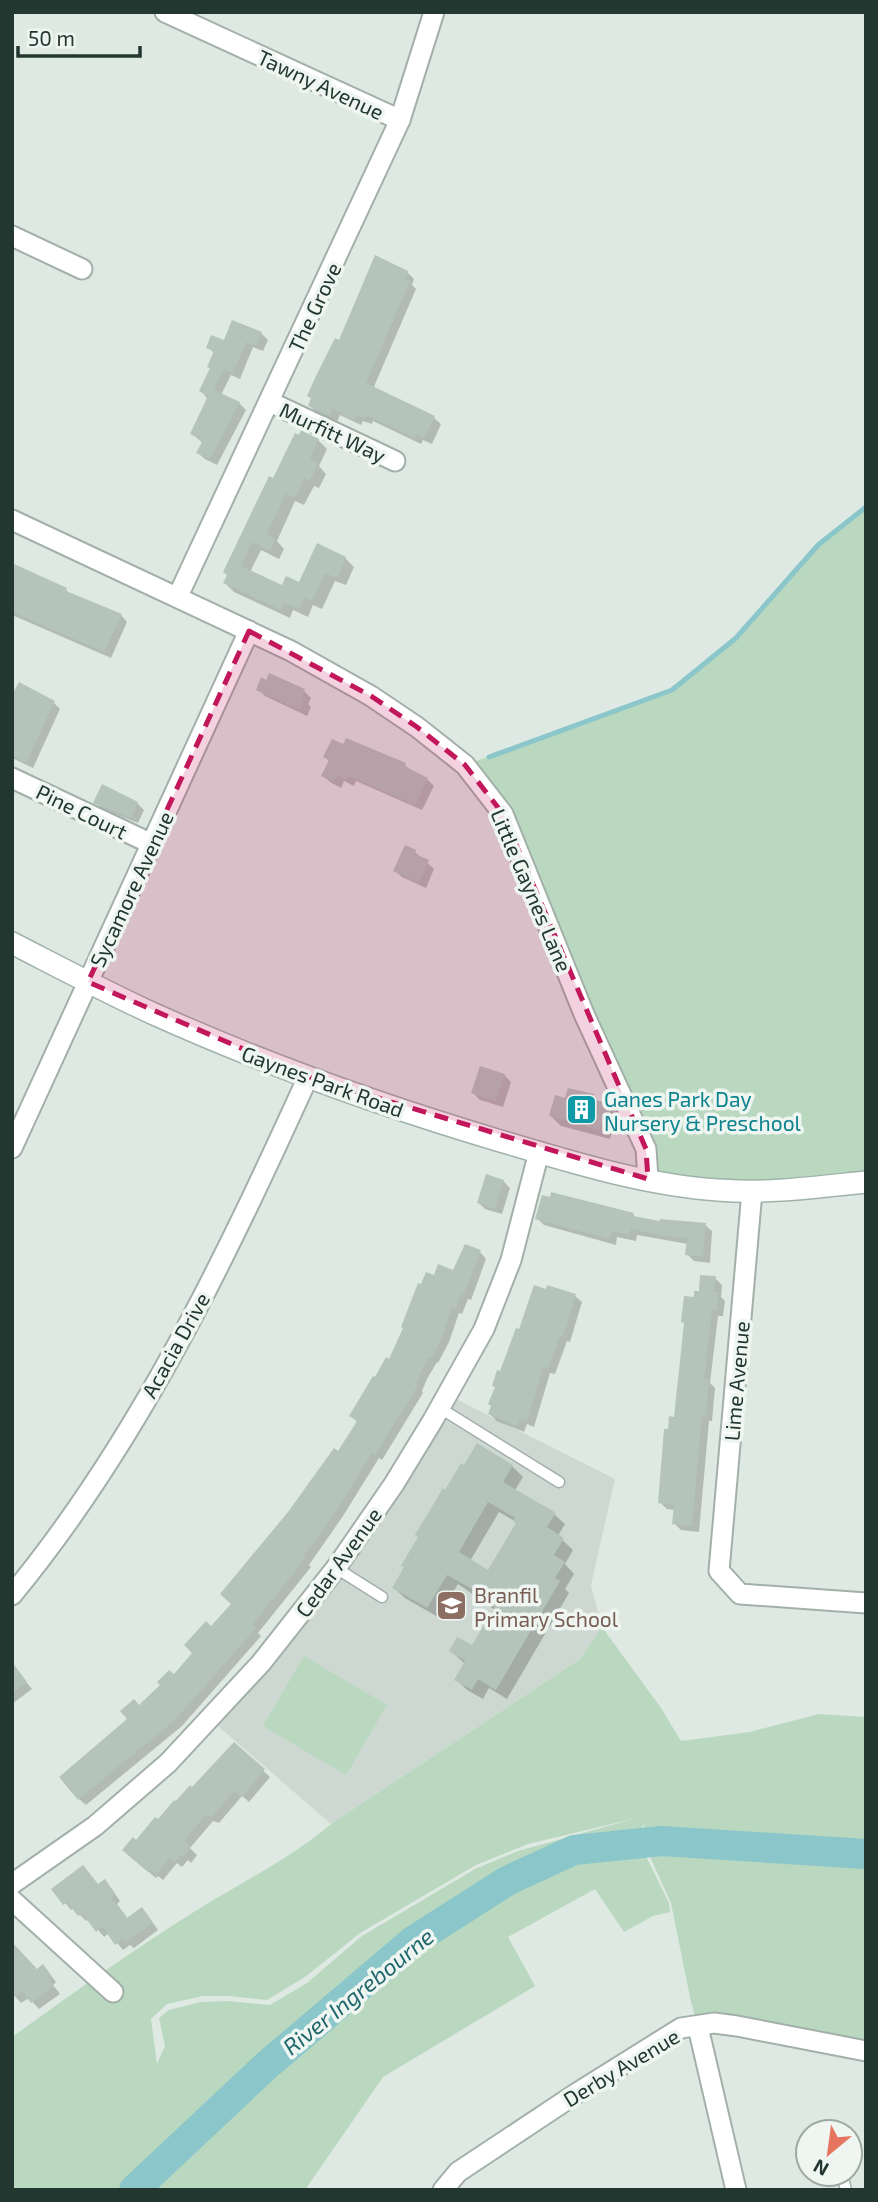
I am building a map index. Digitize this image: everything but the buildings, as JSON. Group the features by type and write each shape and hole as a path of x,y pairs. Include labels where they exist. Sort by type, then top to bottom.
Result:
{"street":[{"name":"Tawny Avenue","path":"164,12 400,120"},
{"name":"The Grove","path":"178,596 400,120 434,12"},
{"path":"12,236 82,269"},
{"name":"Murfitt Way","path":"270,402 396,461"},
{"name":"Little Gaynes Lane","path":"12,520 291,651 371,696 466,765 503,814 584,1014 646,1149 648,1179"},
{"name":"Sycamore Avenue","path":"12,1147 249,631"},
{"name":"Pine Court","path":"12,778 152,845"},
{"name":"Gaynes Park Road","path":"12,943 153,1014 308,1077 412,1114 539,1152 648,1179"},
{"name":"Acacia Drive","path":"12,1595 77,1508 129,1428 199,1305 257,1190 308,1077"},
{"name":"Cedar Avenue","path":"12,1884 95,1826 168,1763 261,1663 336,1568 394,1484 484,1329 511,1260 539,1152"},
{"path":"648,1179 718,1190 752,1191 866,1182"},
{"name":"Lime Avenue","path":"752,1191 719,1571 740,1594 866,1603"},
{"path":"12,1900 113,1992"},
{"name":"Derby Avenue","path":"443,2190 458,2172 577,2092 681,2028 714,2023 866,2051"},
{"path":"698,2026 736,2190"}],"lane":[{"path":"440,1408 559,1482"},
{"path":"336,1568 382,1597"}],"highlighted area":[{"path":"249,631 371,696 417,727 465,765 503,814 646,1149 648,1179 308,1077 88,982"}],"shaded area":[{"name":"Branfil Primary School","path":"448,1395 615,1479 591,1585 602,1627 580,1659 331,1824 211,1720 261,1663"}],"green space":[{"path":"866,507 866,1182 795,1189 648,1179 503,814 465,765 672,690 736,638 818,545"},
{"path":"602,1627 661,1708 681,1741 750,1732 819,1714 866,1717 866,2051 698,2027 671,1903 641,1837 645,1822 637,1838 669,1903 670,1912 653,1916 624,1932 595,1889 508,1937 535,1986 383,2077 305,2190 12,2190 12,2037 150,1941 282,1859 580,1659","holes":["637,1818 518,1851 475,1869 362,1936 307,1983 270,2005 229,2001 201,2002 169,2010 159,2018 165,2046 157,2064 151,2019 167,2004 203,1996 267,2000 305,1977 360,1933 476,1865 528,1844"]},
{"path":"304,1656 387,1705 346,1775 263,1726"}],"waterway":[{"path":"489,757 672,690 736,638 818,545 866,507"},
{"name":"River Ingrebourne","path":"134,2190 267,2065 413,1941 507,1881 574,1850 662,1841 866,1854"}],"place":[{"name":"Ganes Park Day Nursery & Preschool","path":"581,1110"},
{"name":"Branfil Primary School","path":"451,1606"}]}
